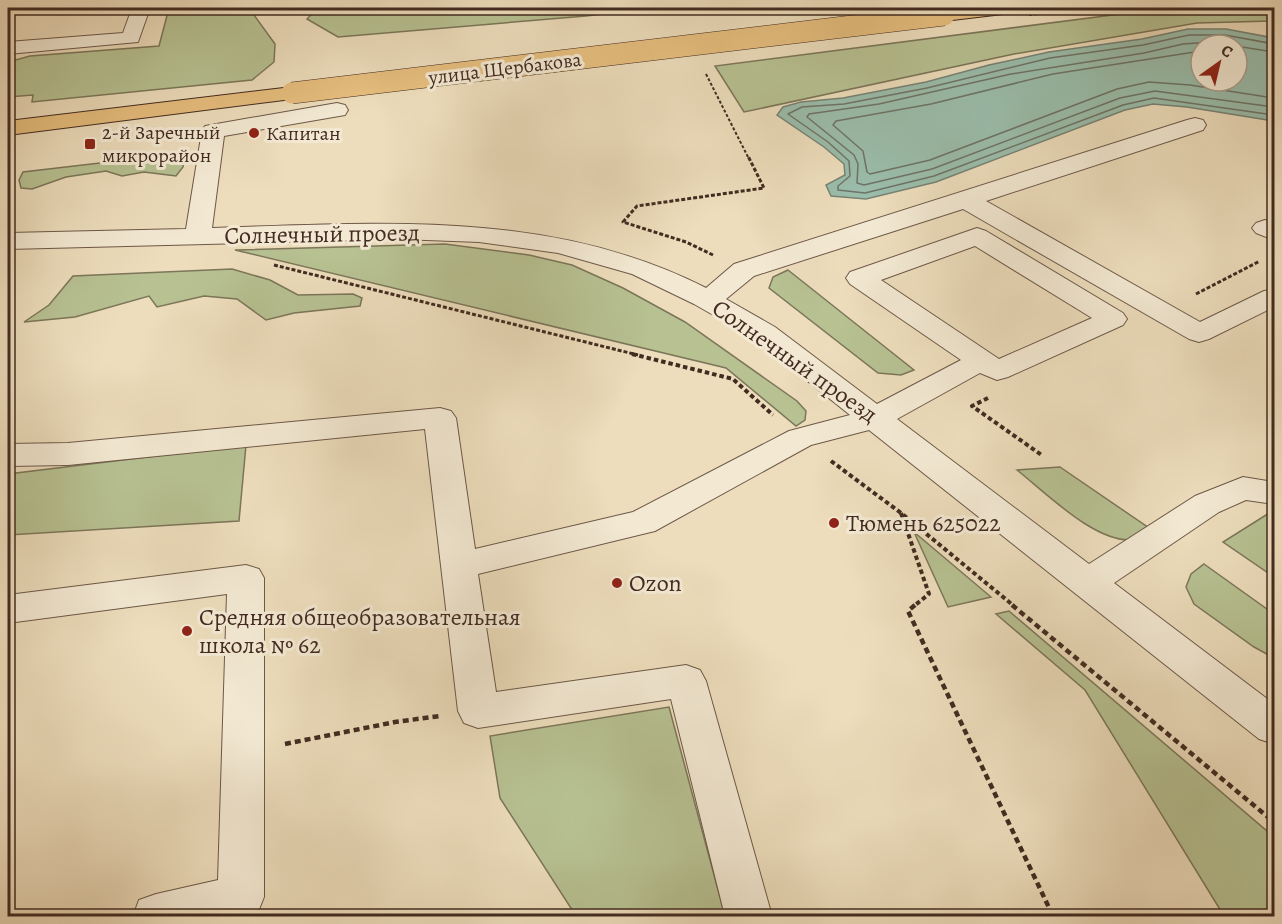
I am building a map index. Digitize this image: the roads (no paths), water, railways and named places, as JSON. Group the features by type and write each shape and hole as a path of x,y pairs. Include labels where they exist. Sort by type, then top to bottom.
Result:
{"main road":[{"name":"улица Щербакова","path":"8,128 1003,8"}],"street":[{"path":"8,48 131,38 141,8"},
{"path":"198,236 213,131 337,110"},
{"path":"709,299 744,270 1195,125"},
{"path":"966,200 1199,333 1275,297"},
{"name":"Солнечный проезд","path":"8,241 421,231 510,237 596,254 655,273 709,299 765,333 1275,727"},
{"path":"977,236 1113,319 997,371 982,361 869,284 860,278 977,236"},
{"path":"459,566 644,522 800,438 876,418 940,381 982,361"},
{"path":"8,455 68,454 440,418 478,711 686,681 748,916"},
{"path":"1088,582 1207,504 1243,488 1275,493"},
{"path":"8,609 246,578 241,897 156,916"}],"water":[{"path":"1188,29 1226,29 1247,33 1189,33 1189,93 1249,93 1249,33 1274,38 1274,121 1153,104 1125,110 936,182 866,199 831,196 826,185 845,175 844,164 824,147 777,115 783,107 801,102 843,98 926,82 1049,52 1142,39"}],"place":[{"name":"Капитан","path":"254,133"},
{"name":"2-й Заречный микрорайон","path":"90,144"},
{"name":"Тюмень 625022","path":"834,523"},
{"name":"Ozon","path":"617,583"},
{"name":"Средняя общеобразовательная школа № 62","path":"187,631"}]}
